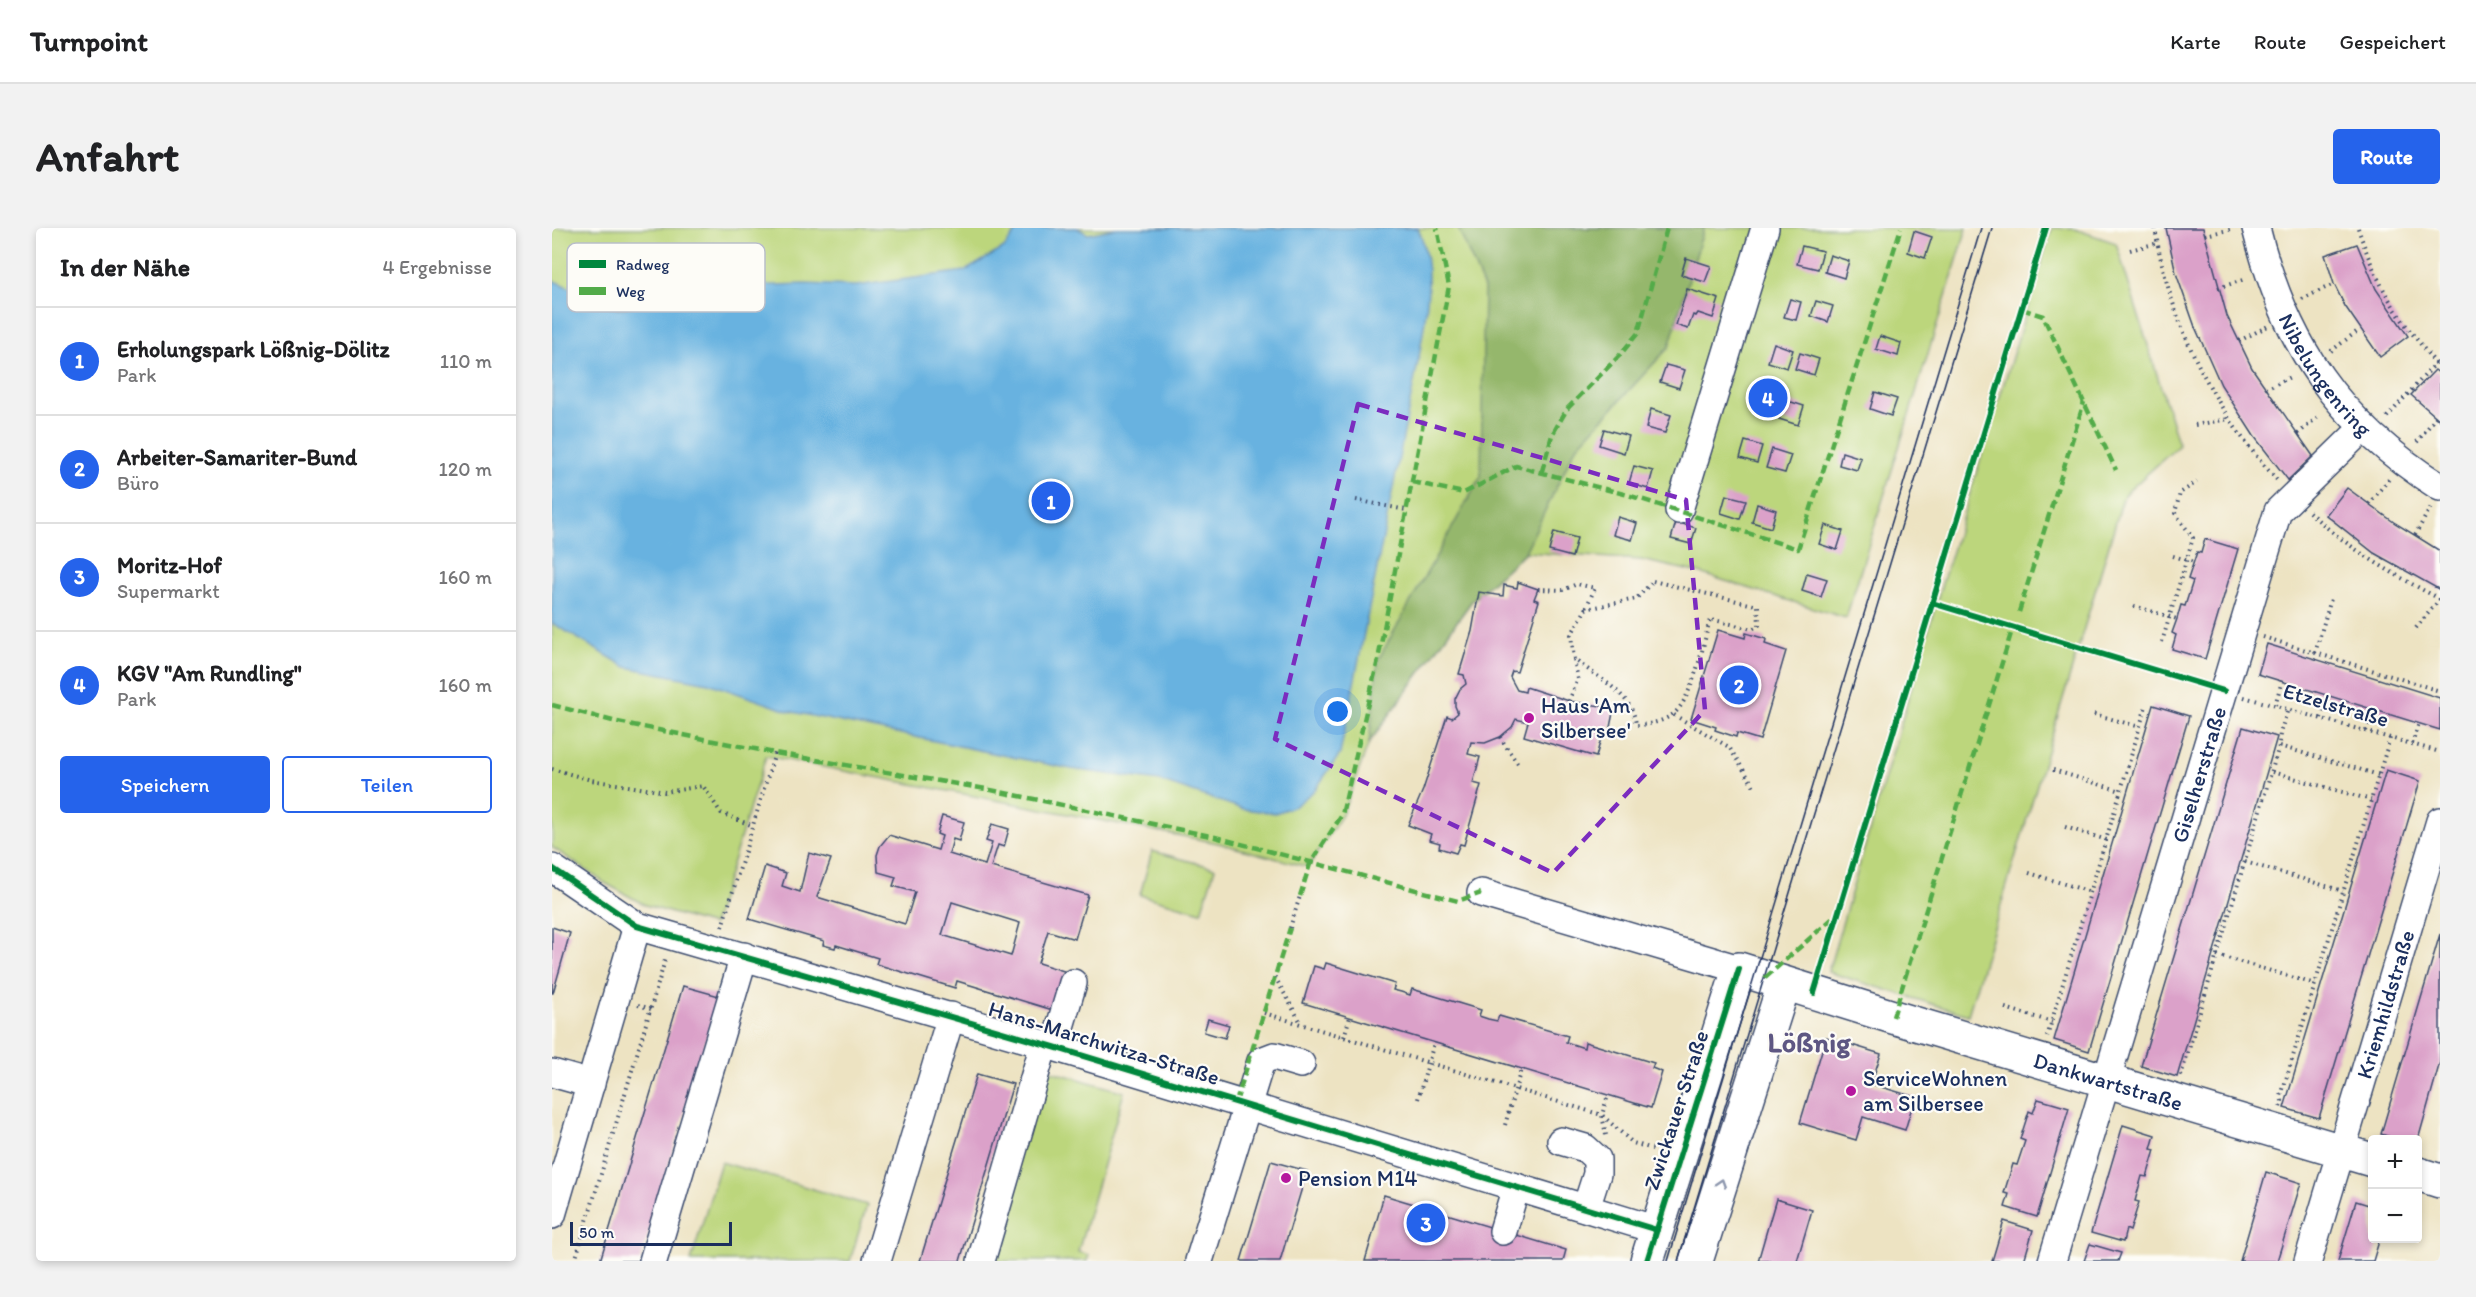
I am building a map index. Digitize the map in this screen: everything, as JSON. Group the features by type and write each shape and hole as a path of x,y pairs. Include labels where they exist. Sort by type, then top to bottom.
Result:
{"main road":[{"name":"Dankwartstraße","path":"1739,969 2368,1159"},
{"name":"Zwickauer Straße","path":"1647,1261 1739,969"},
{"path":"1696,1261 1784,984"},
{"path":"2422,1175 2440,1180"}],"street":[{"path":"1679,510 1765,228"},
{"name":"Nibelungenring","path":"2256,228 2267,272 2283,313 2312,366 2337,399 2367,432 2438,494"},
{"name":"Giselherstraße","path":"2052,1261 2278,511 2367,432"},
{"name":"Kriemhildstraße","path":"2308,1261 2440,821"},
{"name":"Hans-Marchwitza-Straße","path":"552,868 637,926 1049,1045 1657,1230"},
{"path":"1481,893 1739,969"},
{"path":"552,1215 637,926"},
{"path":"653,1261 744,956"},
{"path":"981,1261 1049,1045 1073,983"},
{"path":"877,1261 951,1016"},
{"path":"1199,1261 1261,1061 1274,1056 1301,1064"},
{"path":"552,1073 591,1084"},
{"path":"1561,1141 1585,1148 1597,1159 1597,1174 1586,1208"},
{"path":"1503,1231 1516,1187"}],"path":[{"path":"2155,228 2169,290 2185,335 2205,378 2229,419 2248,447 2292,497 2326,528 2362,555 2440,599 2416,628"},
{"path":"2205,235 2239,228"},
{"path":"2358,228 2367,258 2383,290 2402,321 2438,365 2367,432"},
{"path":"2130,250 2158,243"},
{"path":"2218,288 2267,272"},
{"path":"2239,341 2334,284"},
{"path":"2266,389 2312,366 2359,330"},
{"path":"2298,434 2337,399"},
{"path":"2369,504 2436,417"},
{"path":"2195,425 2229,419"},
{"path":"2162,642 2193,538 2175,513 2180,494 2197,482"},
{"path":"2415,535 2438,494"},
{"path":"1356,500 1406,510"},
{"path":"2173,556 2194,562"},
{"path":"1574,659 1592,675 1616,689 1635,712 1636,726 1647,725 1674,715 1694,683 1710,619 1752,629 1759,626 1758,606 1653,581 1636,599 1586,609"},
{"path":"1538,589 1563,590 1577,584 1595,588 1571,635 1578,679 1569,701"},
{"path":"2315,653 2331,599"},
{"path":"2134,606 2176,619"},
{"path":"2242,631 2440,690"},
{"path":"2275,705 2282,681"},
{"path":"2321,718 2328,695"},
{"path":"2040,1061 2146,706"},
{"path":"2174,1102 2272,772 2288,709"},
{"path":"2366,731 2373,709"},
{"path":"2094,714 2140,727"},
{"path":"1674,715 1729,747 1755,788"},
{"path":"2412,744 2419,723"},
{"path":"1500,738 1519,766"},
{"path":"2273,1131 2282,1101 2281,1096 2390,738"},
{"path":"2279,746 2379,775"},
{"path":"716,948 775,753"},
{"path":"552,769 591,780 665,792 703,786 721,813 753,826"},
{"path":"2053,770 2121,791"},
{"path":"2272,772 2371,800"},
{"path":"2066,827 2106,840"},
{"path":"2245,862 2343,891"},
{"path":"2029,873 2091,892"},
{"path":"1290,928 1300,896"},
{"path":"574,1261 672,936"},
{"path":"2217,955 2315,984"},
{"path":"1275,977 1301,1024"},
{"path":"2004,1008 2052,1022"},
{"path":"1264,1013 1602,1115 1633,1143 1654,1150"},
{"path":"1344,1037 1350,1017"},
{"path":"1418,1099 1434,1042"},
{"path":"1505,1125 1521,1069"}],"highlighted area":[{"path":"1358,404 1686,500 1705,710 1553,873 1275,739"}],"green space":[{"path":"552,228 1967,228 1846,618 1696,572 1641,560 1525,552 1471,602 1369,743 1342,815 1310,864 1304,866 1218,843 766,756 713,925 645,905 605,883 552,847"},
{"path":"1458,228 1704,228 1669,347 1575,449 1525,552 1471,602 1369,743 1378,660 1481,476 1484,288"},
{"path":"2052,228 2072,228 2116,243 2179,445 2124,495 1968,1015 1828,972 1940,590"},
{"path":"1152,851 1215,868 1201,912 1140,895"},
{"path":"1037,1067 1124,1092 1078,1252 1089,1255 1087,1261 981,1261"},
{"path":"721,1162 867,1205 850,1261 691,1261"}],"water":[{"path":"1019,228 1077,228 1088,234 1117,228 1418,228 1427,260 1428,276 1424,325 1340,754 1315,790 1295,806 1275,813 1243,809 1160,781 1071,769 788,711 708,683 626,667 552,623 552,280 567,287 567,312 765,312 765,285 856,286 965,271 1004,248"}],"building":[{"path":"2166,228 2203,228 2227,316 2252,368 2313,456 2288,480 2254,436 2221,385 2195,327 2176,273"},
{"path":"1914,231 1932,237 1925,258 1908,252"},
{"path":"2357,244 2376,289 2408,336 2380,357 2345,306 2334,284 2325,255"},
{"path":"1802,246 1823,251 1818,269 1797,264"},
{"path":"1830,255 1849,261 1844,278 1825,272"},
{"path":"1686,258 1711,266 1705,282 1681,275"},
{"path":"1687,289 1719,299 1713,318 1698,313 1696,316 1693,315 1688,329 1676,325"},
{"path":"1790,299 1801,302 1796,320 1784,317"},
{"path":"1816,301 1833,306 1828,322 1811,316"},
{"path":"1880,336 1901,343 1898,356 1876,349"},
{"path":"1774,343 1793,350 1787,368 1768,362"},
{"path":"1800,353 1819,359 1814,375 1795,369"},
{"path":"1666,365 1685,370 1679,388 1660,382"},
{"path":"2435,370 2440,374 2440,420 2411,395"},
{"path":"1875,392 1897,399 1891,416 1870,409"},
{"path":"1758,393 1777,398 1772,416 1753,411"},
{"path":"1785,400 1804,406 1798,425 1779,419"},
{"path":"1651,409 1671,415 1665,433 1646,428"},
{"path":"1604,429 1629,436 1624,453 1599,445"},
{"path":"1745,441 1762,446 1757,463 1740,458"},
{"path":"1772,449 1791,455 1785,473 1766,468"},
{"path":"1842,452 1861,458 1857,470 1839,465"},
{"path":"1634,466 1653,471 1648,489 1629,483"},
{"path":"2347,488 2395,523 2440,551 2440,590 2374,553 2326,515"},
{"path":"1726,495 1746,500 1740,519 1721,513"},
{"path":"1757,504 1776,510 1771,528 1752,522"},
{"path":"1618,517 1637,523 1632,540 1613,535"},
{"path":"1676,522 1696,528 1691,544 1671,539"},
{"path":"1825,525 1843,531 1837,550 1819,544"},
{"path":"1554,532 1577,538 1572,557 1549,551"},
{"path":"2205,539 2238,549 2205,659 2172,649 2176,635 2172,633 2181,605 2185,606 2193,581 2188,579 2197,552 2201,553"},
{"path":"1807,573 1827,579 1821,597 1802,591"},
{"name":"Haus 'Am Silbersee'","path":"1518,582 1538,589 1534,599 1539,601 1517,672 1512,671 1510,677 1517,690 1525,692 1526,687 1569,701 1614,708 1609,732 1603,731 1596,757 1524,736 1528,722 1516,719 1512,727 1500,737 1485,743 1471,742 1468,754 1480,757 1473,783 1481,785 1464,845 1460,844 1456,853 1439,848 1440,843 1429,840 1431,834 1408,825 1423,790 1447,716 1452,718 1458,713 1455,699 1460,689 1466,684 1464,675 1459,674 1472,631 1479,592 1503,596 1504,585 1517,588"},
{"path":"1718,630 1745,638 1746,633 1766,639 1765,644 1786,651 1760,740 1737,733 1736,737 1715,730 1716,727 1691,719"},
{"path":"2267,644 2440,698 2440,730 2258,674"},
{"path":"2153,705 2189,716 2089,1051 2054,1040"},
{"path":"2243,727 2277,737 2177,1077 2141,1066"},
{"path":"2386,770 2420,781 2319,1118 2284,1108"},
{"path":"942,816 964,822 959,841 953,839 949,854 985,865 992,843 986,841 992,824 1009,829 1004,847 998,845 991,867 1088,895 1075,939 1048,931 1038,963 1067,972 1056,1011 957,981 955,988 876,964 878,958 836,945 835,948 823,945 824,941 749,919 765,866 786,873 782,886 800,892 809,853 831,859 817,897 905,924 915,892 893,886 896,877 878,872 877,855 880,846 889,835 938,850 942,836 937,834","holes":["952,902 1020,923 1011,956 942,935"]},
{"path":"552,927 570,933 553,993 552,993"},
{"path":"2440,934 2440,1062 2419,1135 2381,1134"},
{"path":"1326,963 1395,984 1393,990 1410,995 1412,989 1481,1010 1479,1016 1488,1019 1497,1021 1499,1016 1568,1036 1566,1042 1584,1048 1585,1042 1654,1063 1652,1068 1662,1072 1651,1108 1303,1003 1314,966 1324,969"},
{"path":"683,986 719,996 640,1261 600,1261"},
{"path":"1208,1019 1229,1025 1225,1038 1204,1032"},
{"name":"ServiceWohnen am Silbersee","path":"1826,1037 1881,1054 1871,1084 1915,1097 1905,1130 1863,1117 1856,1140 1800,1123"},
{"path":"977,1074 1013,1084 960,1261 920,1261"},
{"path":"2038,1099 2069,1108 2037,1217 2005,1207 2009,1194 2004,1193 2013,1164 2017,1165 2025,1141 2020,1139 2029,1111 2033,1113"},
{"path":"2123,1125 2155,1135 2151,1149 2155,1150 2147,1177 2142,1176 2135,1201 2139,1202 2130,1231 2126,1229 2123,1242 2091,1233"},
{"path":"1271,1161 1307,1171 1280,1261 1241,1261"},
{"path":"2266,1172 2301,1183 2277,1261 2240,1261"},
{"path":"1384,1195 1566,1250 1563,1261 1365,1261"},
{"path":"1776,1199 1812,1210 1797,1261 1758,1261"},
{"path":"2356,1201 2368,1205 2368,1243 2378,1243 2373,1261 2338,1261"},
{"path":"2004,1221 2033,1230 2024,1261 1992,1261"},
{"path":"2090,1244 2121,1253 2118,1261 2084,1261"}],"tram line":[{"path":"1668,1261 1981,228"},
{"path":"1678,1261 1992,228"}],"marked path":[{"path":"1300,896 1310,864 1342,815 1378,660 1449,286 1437,228"},
{"path":"1542,471 1552,435 1567,409 1619,356 1638,333 1667,228"},
{"path":"1412,482 1464,493 1516,466 1628,495 1798,549 1901,228"},
{"path":"2022,309 2043,316 2116,470"},
{"path":"2019,612 2084,402"},
{"path":"1893,1017 2013,627"},
{"path":"552,705 613,721 775,753 986,789 1215,837 1458,901 1481,893"},
{"path":"1765,978 1834,917"},
{"path":"1236,1102 1290,928"}],"cycle path":[{"path":"1814,993 2046,228"},
{"path":"1932,603 2224,691"},
{"path":"552,868 637,926 1054,1047 1657,1230"},
{"path":"1647,1261 1739,969"}],"place":[{"name":"KGV \"Am Rundling\"","path":"1768,398"},
{"name":"Erholungspark Lößnig-Dölitz","path":"1051,501"},
{"name":"Arbeiter-Samariter-Bund","path":"1739,685"},
{"name":"Haus 'Am Silbersee'","path":"1529,718"},
{"name":"ServiceWohnen am Silbersee","path":"1851,1091"},
{"name":"Pension M14","path":"1286,1178"},
{"name":"Moritz-Hof","path":"1426,1223"}],"district":[{"name":"Lößnig","path":"1809,1042"}]}
